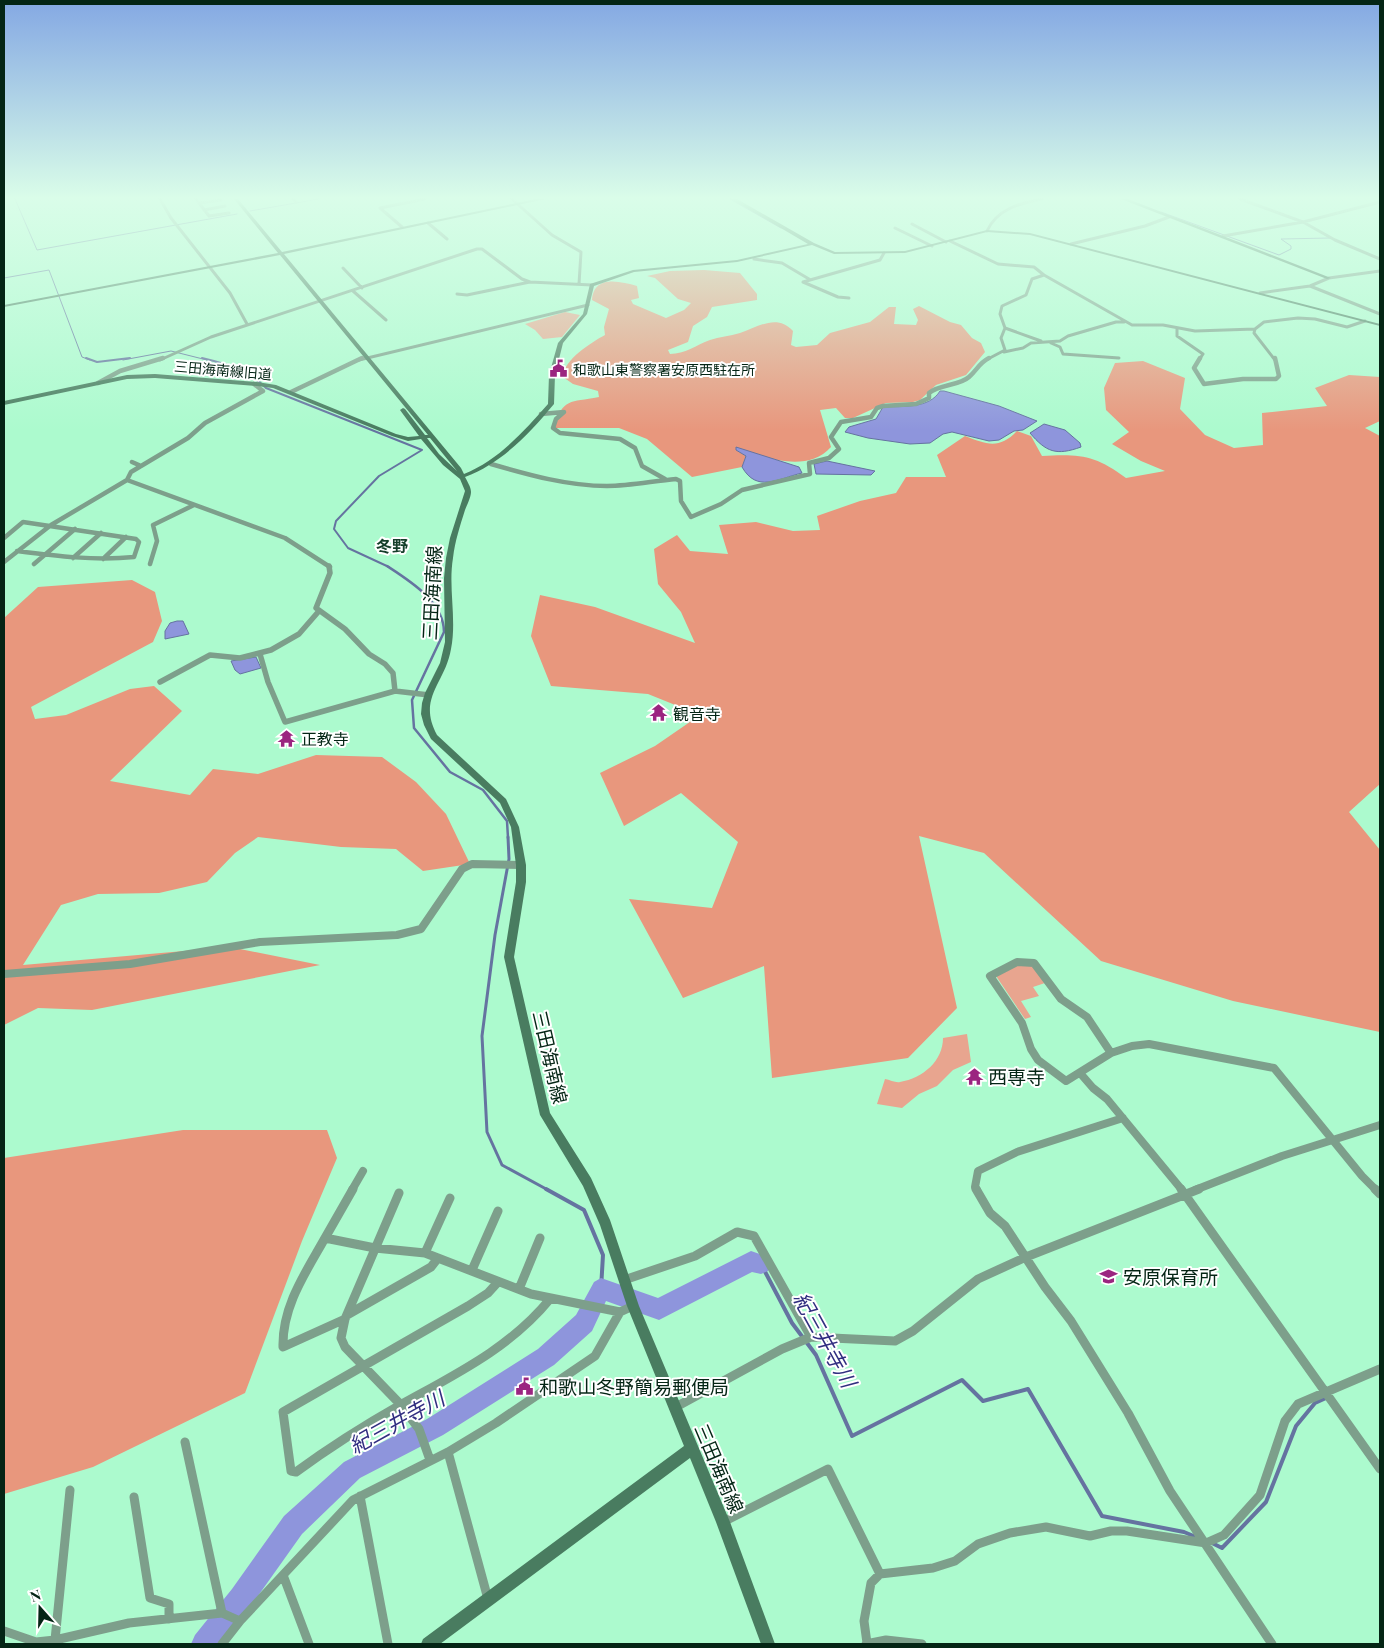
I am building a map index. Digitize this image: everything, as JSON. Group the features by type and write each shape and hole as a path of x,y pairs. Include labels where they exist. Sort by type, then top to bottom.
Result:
{"main road":[{"path":"4,306 164,276"},
{"path":"297,276 428,437 454,473 461,477 478,472 491,464 551,404 552,375 561,343 582,320 588,305 592,285 616,276"},
{"path":"1194,276 1380,324"},
{"path":"1324,276 1329,278"},
{"name":"三田海南線旧道","path":"4,403 140,376 266,384"},
{"name":"三田海南線","path":"461,477 468,491 453,540 448,567 446,654 429,695 425,717 427,726 434,737 503,802 515,827 521,865 521,882 509,957 536,1080 545,1116 587,1182 606,1224 625,1285"},
{"path":"428,1644 690,1449"}],"street":[{"path":"218,276 248,324"},
{"path":"351,276 362,288"},
{"path":"98,383 120,371 162,359 211,337 399,276"},
{"path":"518,276 530,282"},
{"path":"579,284 580,276"},
{"path":"804,276 809,279"},
{"path":"821,276 803,282 838,296 849,298"},
{"path":"1004,352 1005,346 1001,338 1005,328 1000,314 1002,306 1026,295 1032,279 1041,276"},
{"path":"1046,276 1132,325 1163,325 1176,329 1195,331 1255,329 1264,322 1291,318 1315,319 1346,327 1365,321"},
{"path":"1260,293 1276,288 1310,286 1329,278 1344,276"},
{"path":"457,294 467,295 530,282 592,285"},
{"path":"1310,286 1380,314"},
{"path":"352,291 386,320"},
{"path":"291,392 364,358 588,305"},
{"path":"491,464 528,476 580,485 608,486 665,480 680,481 678,495 681,504 691,517 721,504 742,490 810,474 809,463 828,460 835,456 839,449 831,438 841,422 871,417 883,406 916,404 926,401 934,389 968,378 980,363 1004,352 1023,348 1031,343 1060,341 1068,336 1116,322 1125,322"},
{"path":"1005,328 1060,347 1063,354 1119,358"},
{"path":"1176,329 1177,336 1181,340 1203,354 1194,368 1204,384 1243,379 1276,378 1279,376 1275,359 1254,334 1255,329"},
{"path":"5,561 50,525 127,480 131,472 188,438 204,423 260,394 262,390 256,384"},
{"name":"三田海南線旧道","path":"266,384 291,392 394,435 408,439 428,437"},
{"path":"541,414 564,412 556,419 553,428 560,433 620,440 634,448 642,466 665,480"},
{"path":"132,462 141,466"},
{"path":"127,480 285,538 328,565 331,568 330,573 316,608 345,629 369,654 385,664 393,673 395,691"},
{"path":"150,564 157,541 153,525 194,505"},
{"path":"4,538 23,522 126,537 136,539 139,542 134,557 73,558 17,551"},
{"path":"34,564 75,529"},
{"path":"73,558 101,533"},
{"path":"103,559 126,537"},
{"path":"160,682 210,655 222,659 260,654 280,646 293,638 314,619 319,611"},
{"path":"260,654 268,682 286,722 395,691 429,695"},
{"path":"4,974 130,964 260,942 397,935 421,929 462,869 472,864 521,865"},
{"path":"1112,1053 1087,1017 1061,999 1034,963 1012,964 990,976 1022,1023 1028,1036 1030,1049 1038,1060 1066,1081 1112,1053 1132,1046 1149,1044 1274,1068 1380,1194"},
{"path":"1080,1073 1123,1118 1184,1193 1380,1469"},
{"path":"1123,1118 1017,1152 978,1171 975,1187 990,1213 1005,1226 1071,1321 1128,1413 1170,1491 1272,1644"},
{"path":"674,1408 782,1349 811,1337 895,1341 913,1331 978,1279 1026,1257 1184,1193 1333,1139 1380,1125"},
{"path":"363,1171 296,1292 281,1333 283,1347 346,1317 430,1267 438,1258"},
{"path":"399,1193 346,1317 341,1338 345,1347 400,1405 419,1429 430,1460"},
{"path":"425,1253 450,1198"},
{"path":"472,1270 498,1211"},
{"path":"625,1285 695,1256 737,1232 754,1236 811,1337"},
{"path":"325,1238 375,1248 425,1253 472,1270 498,1282 550,1299 620,1312 633,1306"},
{"path":"519,1289 540,1238"},
{"path":"498,1282 488,1294 283,1412 291,1471 296,1472 340,1440 496,1350 536,1318 550,1299"},
{"name":"三田海南線","path":"625,1285 690,1449 723,1522 768,1644"},
{"path":"222,1644 240,1621 352,1500 448,1452 496,1423 595,1356 620,1312"},
{"path":"922,1644 886,1640 866,1644 864,1621 871,1583 880,1574 933,1568 955,1561 978,1544 1010,1534 1046,1527 1090,1536 1111,1531 1128,1531 1206,1543 1224,1535 1260,1495 1285,1421 1298,1404 1325,1390 1380,1368"},
{"path":"185,1442 222,1613"},
{"path":"448,1452 488,1599"},
{"path":"723,1522 828,1469 880,1574"},
{"path":"55,1640 70,1490"},
{"path":"360,1496 388,1644"},
{"path":"134,1497 150,1598 170,1604 169,1619"},
{"path":"282,1575 309,1644"},
{"path":"4,1631 36,1642 55,1640 129,1623 222,1613 240,1621"}],"shaded area":[{"path":"647,276 742,276 757,294 757,300 712,307 707,317 693,326 688,342 668,350 670,354 681,353 710,340 774,322 787,326 793,331 791,345 796,347 817,345 830,333 870,322 889,307 896,307 894,324 916,325 918,320 913,309 919,306 950,322 961,325 972,338 981,343 985,352 966,375 936,385 920,400 886,403 853,418 845,418 836,408 820,410 831,447 821,455 810,460 786,461 736,450 746,456 742,467 692,477 647,439 619,428 553,428 564,406 574,401 599,397 598,391 573,384 563,377 568,364 579,352 605,335 604,327 609,309 592,300 597,287 602,283 608,282 637,286 639,298 631,300 633,304 666,318 684,310 691,303 678,299 655,278"},
{"path":"565,312 580,315 562,337 543,339 535,330 525,324"},
{"path":"1143,361 1185,378 1180,409 1205,435 1234,448 1263,445 1262,413 1327,406 1315,388 1349,375 1380,377 1380,421 1365,428 1380,436 1380,784 1349,812 1380,850 1380,1032 1233,1001 1101,961 984,853 919,836 957,1008 908,1058 772,1078 764,966 683,998 629,899 712,908 738,842 681,793 624,826 600,773 655,746 700,715 648,694 551,686 531,636 540,595 595,607 695,643 681,612 658,584 654,549 677,535 690,551 728,554 719,525 756,522 793,531 820,530 817,516 860,501 896,493 906,477 946,477 937,455 965,436 992,444 1004,441 1017,431 1031,436 1042,456 1067,455 1096,460 1126,478 1165,471 1141,461 1112,444 1129,432 1106,410 1104,388 1115,363"},
{"path":"132,580 155,592 162,621 153,642 31,707 35,719 66,715 130,689 154,686 182,711 110,781 190,795 213,769 258,774 316,755 382,757 416,782 446,814 470,864 423,871 396,849 341,847 258,837 235,853 207,882 159,893 98,894 61,905 23,965 230,947 320,965 92,1010 38,1008 4,1025 4,618 38,587"},
{"path":"1018,965 1033,966 1045,983 1033,987 1039,996 1021,1001 1031,1017 1025,1019 996,976"},
{"path":"967,1034 971,1062 953,1070 937,1086 919,1094 902,1108 877,1104 885,1079 898,1082 916,1077 930,1067 940,1054 943,1038"},
{"path":"183,1130 327,1130 337,1158 302,1241 245,1393 93,1467 4,1494 4,1158"}],"water":[{"path":"940,391 999,406 1037,421 1023,430 1014,431 999,440 989,441 952,432 943,434 930,443 910,444 868,438 845,432 849,427 876,419 883,407 922,404 935,397"},
{"path":"1044,424 1065,430 1080,443 1081,447 1058,452 1047,448 1030,433"},
{"path":"736,447 799,467 802,473 776,481 761,482 754,480 742,467 746,456 736,450"},
{"path":"827,461 875,471 871,475 816,474 814,464"},
{"path":"183,621 189,634 165,639 165,631 170,623"},
{"path":"256,657 261,668 240,674 235,670 231,661"}],"waterway":[{"path":"4,278 16,276"},
{"path":"51,276 82,357 90,360"},
{"path":"123,360 171,351 207,360"},
{"path":"86,358 97,362 130,358"},
{"path":"202,358 237,368 266,388 422,450 379,476 336,521 334,529 348,548 387,566"},
{"path":"387,566 406,578 432,602 438,611 444,632 412,700 414,728 450,772 483,790 507,821 508,838"},
{"path":"508,837 509,859 495,935 482,1036 487,1132 502,1165 548,1190"},
{"path":"546,1189 584,1210 603,1255 601,1289"},
{"name":"紀三井寺川","path":"204,1644 241,1598 293,1525 352,1470 435,1427 546,1357 584,1323 601,1289 659,1309 751,1261 761,1264"},
{"name":"紀三井寺川","path":"761,1264 792,1323 816,1355 852,1436 962,1380 983,1401 1028,1389 1102,1516 1184,1532 1196,1537"},
{"name":"紀三井寺川","path":"1212,1543 1222,1548 1266,1502 1296,1426 1315,1403 1326,1398"}],"place":[{"name":"和歌山東警察署安原西駐在所","path":"559,369"},
{"name":"観音寺","path":"659,713"},
{"name":"正教寺","path":"287,738"},
{"name":"西専寺","path":"974,1076"},
{"name":"安原保育所","path":"1109,1276"},
{"name":"和歌山冬野簡易郵便局","path":"525,1386"}],"district":[{"name":"冬野","path":"392,545"}]}
